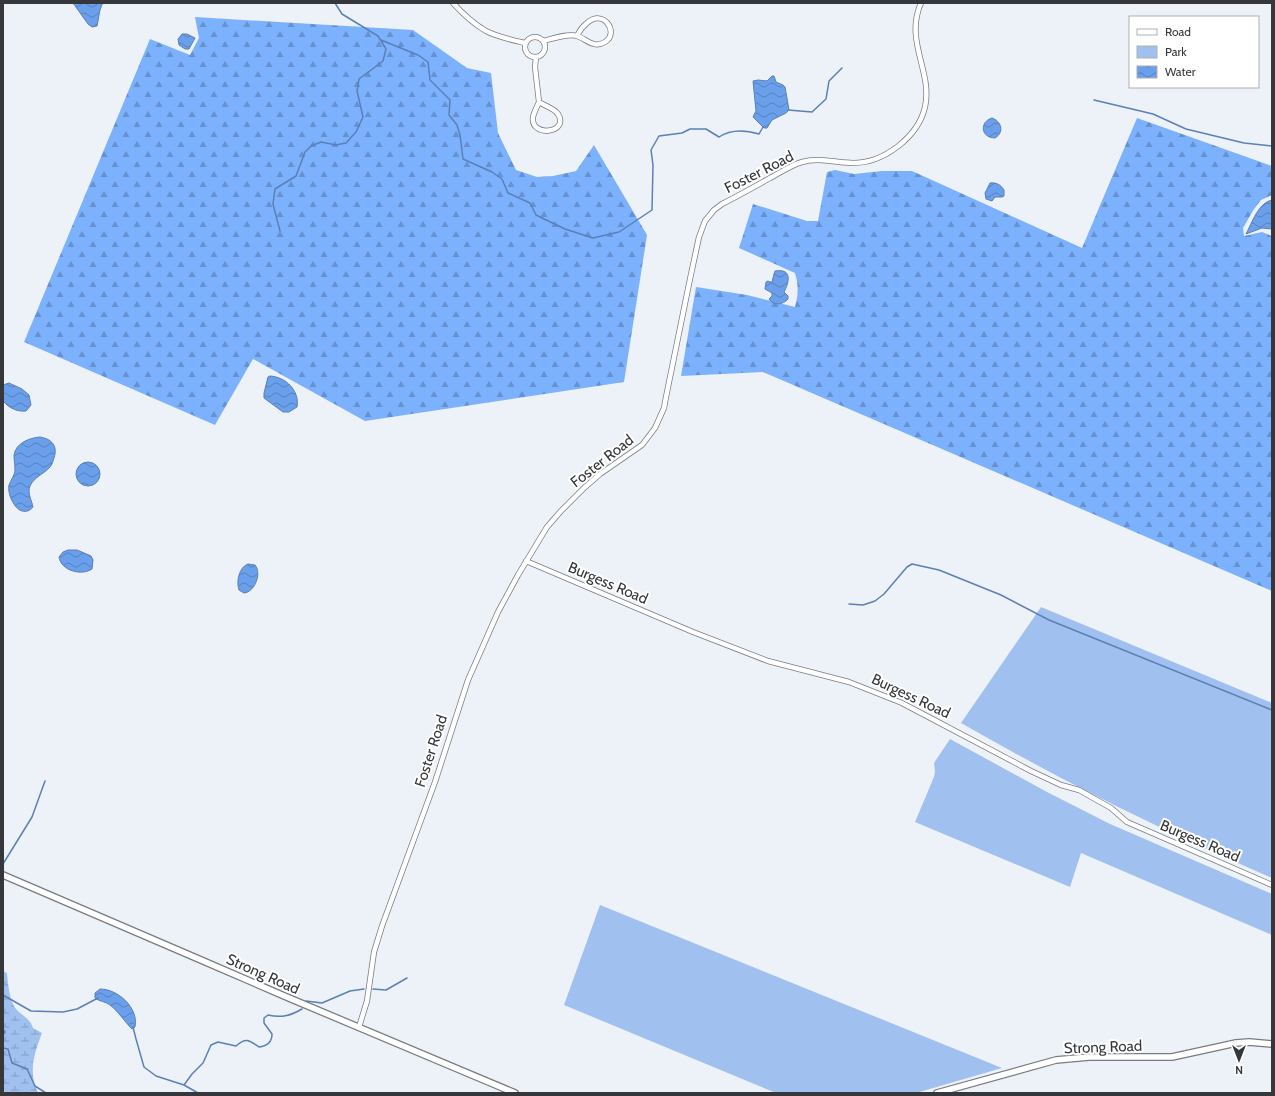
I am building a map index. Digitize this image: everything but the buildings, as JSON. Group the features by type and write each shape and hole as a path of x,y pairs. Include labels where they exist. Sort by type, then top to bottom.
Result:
{"street":[{"path":"453,3 460,11 486,31 509,40 525,43"},
{"name":"Foster Road","path":"359,1027 367,1001 377,940 435,782 460,700 486,638 510,589 541,535 561,511 600,474 636,451 646,441 655,428 664,408 696,249 703,227 714,210 802,162 819,160 854,163 876,159 899,144 914,130 923,112 926,99 924,79 915,35 917,12 921,3"},
{"path":"543,41 563,36 576,36 594,45 606,42 610,36 610,30 606,22 598,18 587,23 576,36"},
{"path":"534,36 542,39 543,41 545,48 543,54 536,57 525,52 525,43 527,39 534,36"},
{"path":"536,57 535,67 539,102 534,115 534,122 538,128 544,131 552,131 558,126 560,121 559,116 557,112 539,102"},
{"name":"Burgess Road","path":"526,561 693,632 768,661 849,682 880,693 1061,785 1079,790 1111,808 1127,822 1272,885"},
{"name":"Strong Road","path":"3,875 194,956 301,1004 515,1093"},
{"name":"Strong Road","path":"937,1093 1056,1060 1089,1057 1167,1057 1236,1043 1249,1042 1272,1044"}],"green space":[{"path":"195,17 413,30 467,68 491,73 498,133 516,170 537,177 553,176 576,171 594,145 647,235 624,382 365,421 253,359 215,425 24,342 150,39 190,55 199,38"},
{"path":"1137,118 1272,166 1272,195 1261,200 1243,228 1244,236 1262,232 1272,236 1272,591 763,372 681,376 696,287 747,295 795,307 798,290 795,273 739,248 753,204 807,221 818,221 827,172 835,170 854,174 882,171 912,171 1082,248"},
{"path":"1041,607 1272,703 1272,878 1192,843 1114,805 961,723"},
{"path":"950,739 1047,792 1110,824 1272,894 1272,935 1081,853 1070,887 915,822 934,777 934,763"},
{"path":"600,905 1002,1068 916,1093 776,1093 564,1005"},
{"path":"3,971 7,973 8,985 14,1006 32,1024 33,1028 42,1033 33,1063 33,1078 38,1093 5,1093 3,1088"}],"water":[{"path":"73,3 103,3 97,26 92,27 88,24"},
{"path":"182,34 187,34 195,38 189,49 185,49 179,45 178,39"},
{"path":"774,76 776,82 785,87 789,110 772,120 767,128 764,128 753,117 756,111 753,81 767,81"},
{"path":"992,118 1000,124 1001,127 1000,133 995,138 984,133 983,130 985,123"},
{"path":"990,183 998,184 1004,190 1004,196 995,197 992,201 986,199 985,193"},
{"path":"1272,200 1272,229 1262,228 1246,234 1259,209 1267,202"},
{"path":"775,271 785,272 788,277 784,292 788,296 788,299 783,303 778,304 773,303 769,299 772,296 772,293 765,289 766,282 772,282"},
{"path":"270,376 281,379 291,386 296,396 297,407 289,412 283,412 264,398 268,377"},
{"path":"9,383 22,389 29,395 31,405 26,411 13,409 3,401 3,385"},
{"path":"40,437 51,441 55,454 51,466 34,480 30,486 29,494 33,507 28,511 22,511 16,507 9,492 9,485 15,471 14,455 20,444"},
{"path":"88,462 93,463 99,469 99,479 93,485 88,486 83,485 77,479 76,474 77,469 83,463"},
{"path":"68,550 77,550 91,556 93,560 92,569 78,572 72,571 64,566 59,557 63,552"},
{"path":"248,564 255,565 258,573 254,586 248,592 244,593 239,590 238,579 242,568"},
{"path":"100,989 114,992 126,1001 134,1013 135,1027 132,1029 113,1007 95,998 95,993"}],"waterway":[{"path":"280,231 273,204 275,189 296,176 305,152 311,146 321,142 336,145 346,143 356,132 363,117 357,91 359,79 383,61 386,49 378,36 342,14 335,3"},
{"path":"381,40 418,55 428,62 430,80 450,100 449,115 457,125 460,135 463,159 492,172 502,179 508,193 530,203 536,215 565,229 593,238 619,232 652,210 653,165 651,150 659,136 682,133 690,129 706,129 719,137 733,131 759,134 763,127"},
{"path":"788,110 812,112 826,99 829,81 842,68"},
{"path":"1094,100 1153,114 1186,129 1244,143 1272,146"},
{"path":"849,604 863,605 875,601 884,594 907,567 912,564 939,570 1001,595 1049,620 1272,710"},
{"path":"3,864 32,817 45,781"},
{"path":"373,989 386,990 407,978"},
{"path":"306,1001 322,1003 350,991 364,989"},
{"path":"3,995 31,1011 63,1012 77,1009 98,998"},
{"path":"184,1085 203,1063 211,1045 218,1042 236,1046 242,1041 248,1040 259,1047 264,1046 272,1037 272,1034 264,1023 264,1018 268,1015 285,1016 302,1009"},
{"path":"133,1027 144,1067 156,1076 184,1085 198,1093"},
{"path":"3,1029 5,1032 3,1035"},
{"path":"3,1048 8,1049 12,1063 27,1069 35,1086 46,1093"}]}
